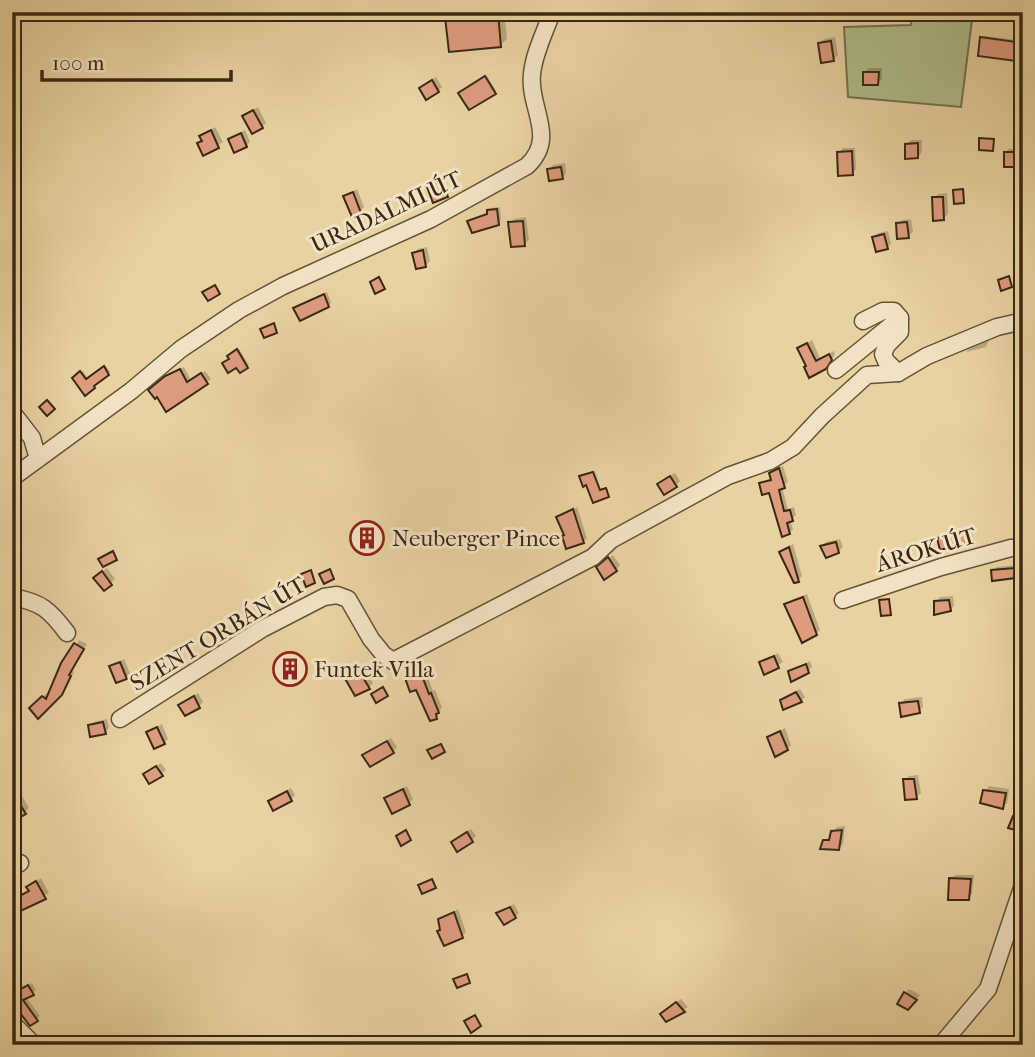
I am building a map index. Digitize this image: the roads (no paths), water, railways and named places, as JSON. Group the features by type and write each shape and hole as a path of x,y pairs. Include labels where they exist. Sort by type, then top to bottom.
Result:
{"street":[{"name":"URADALMI ÚT","path":"12,478 131,391 181,349 253,302 431,219 465,194 520,171 532,161 541,146 542,131 531,77 552,12"},
{"path":"863,321 883,311 894,312 900,318 900,332 887,345 883,354 898,373 927,356 997,327 1023,321"},
{"path":"836,370 900,318"},
{"name":"SZENT ORBÁN ÚT","path":"120,719 262,629 324,597 337,595 348,600 371,639 384,655 393,661 593,557 611,540 728,476 770,461 793,447 867,375 898,373"},
{"path":"12,412 32,438 38,459"},
{"name":"ÁROK ÚT","path":"843,600 941,567 1023,547"},
{"path":"12,597 38,603 55,617 67,633"},
{"path":"941,1045 988,989 1023,884"},
{"path":"12,1023 34,1045"}],"place":[{"name":"Neuberger Pince","path":"367,538"},
{"name":"Funtek Villa","path":"290,669"}]}
